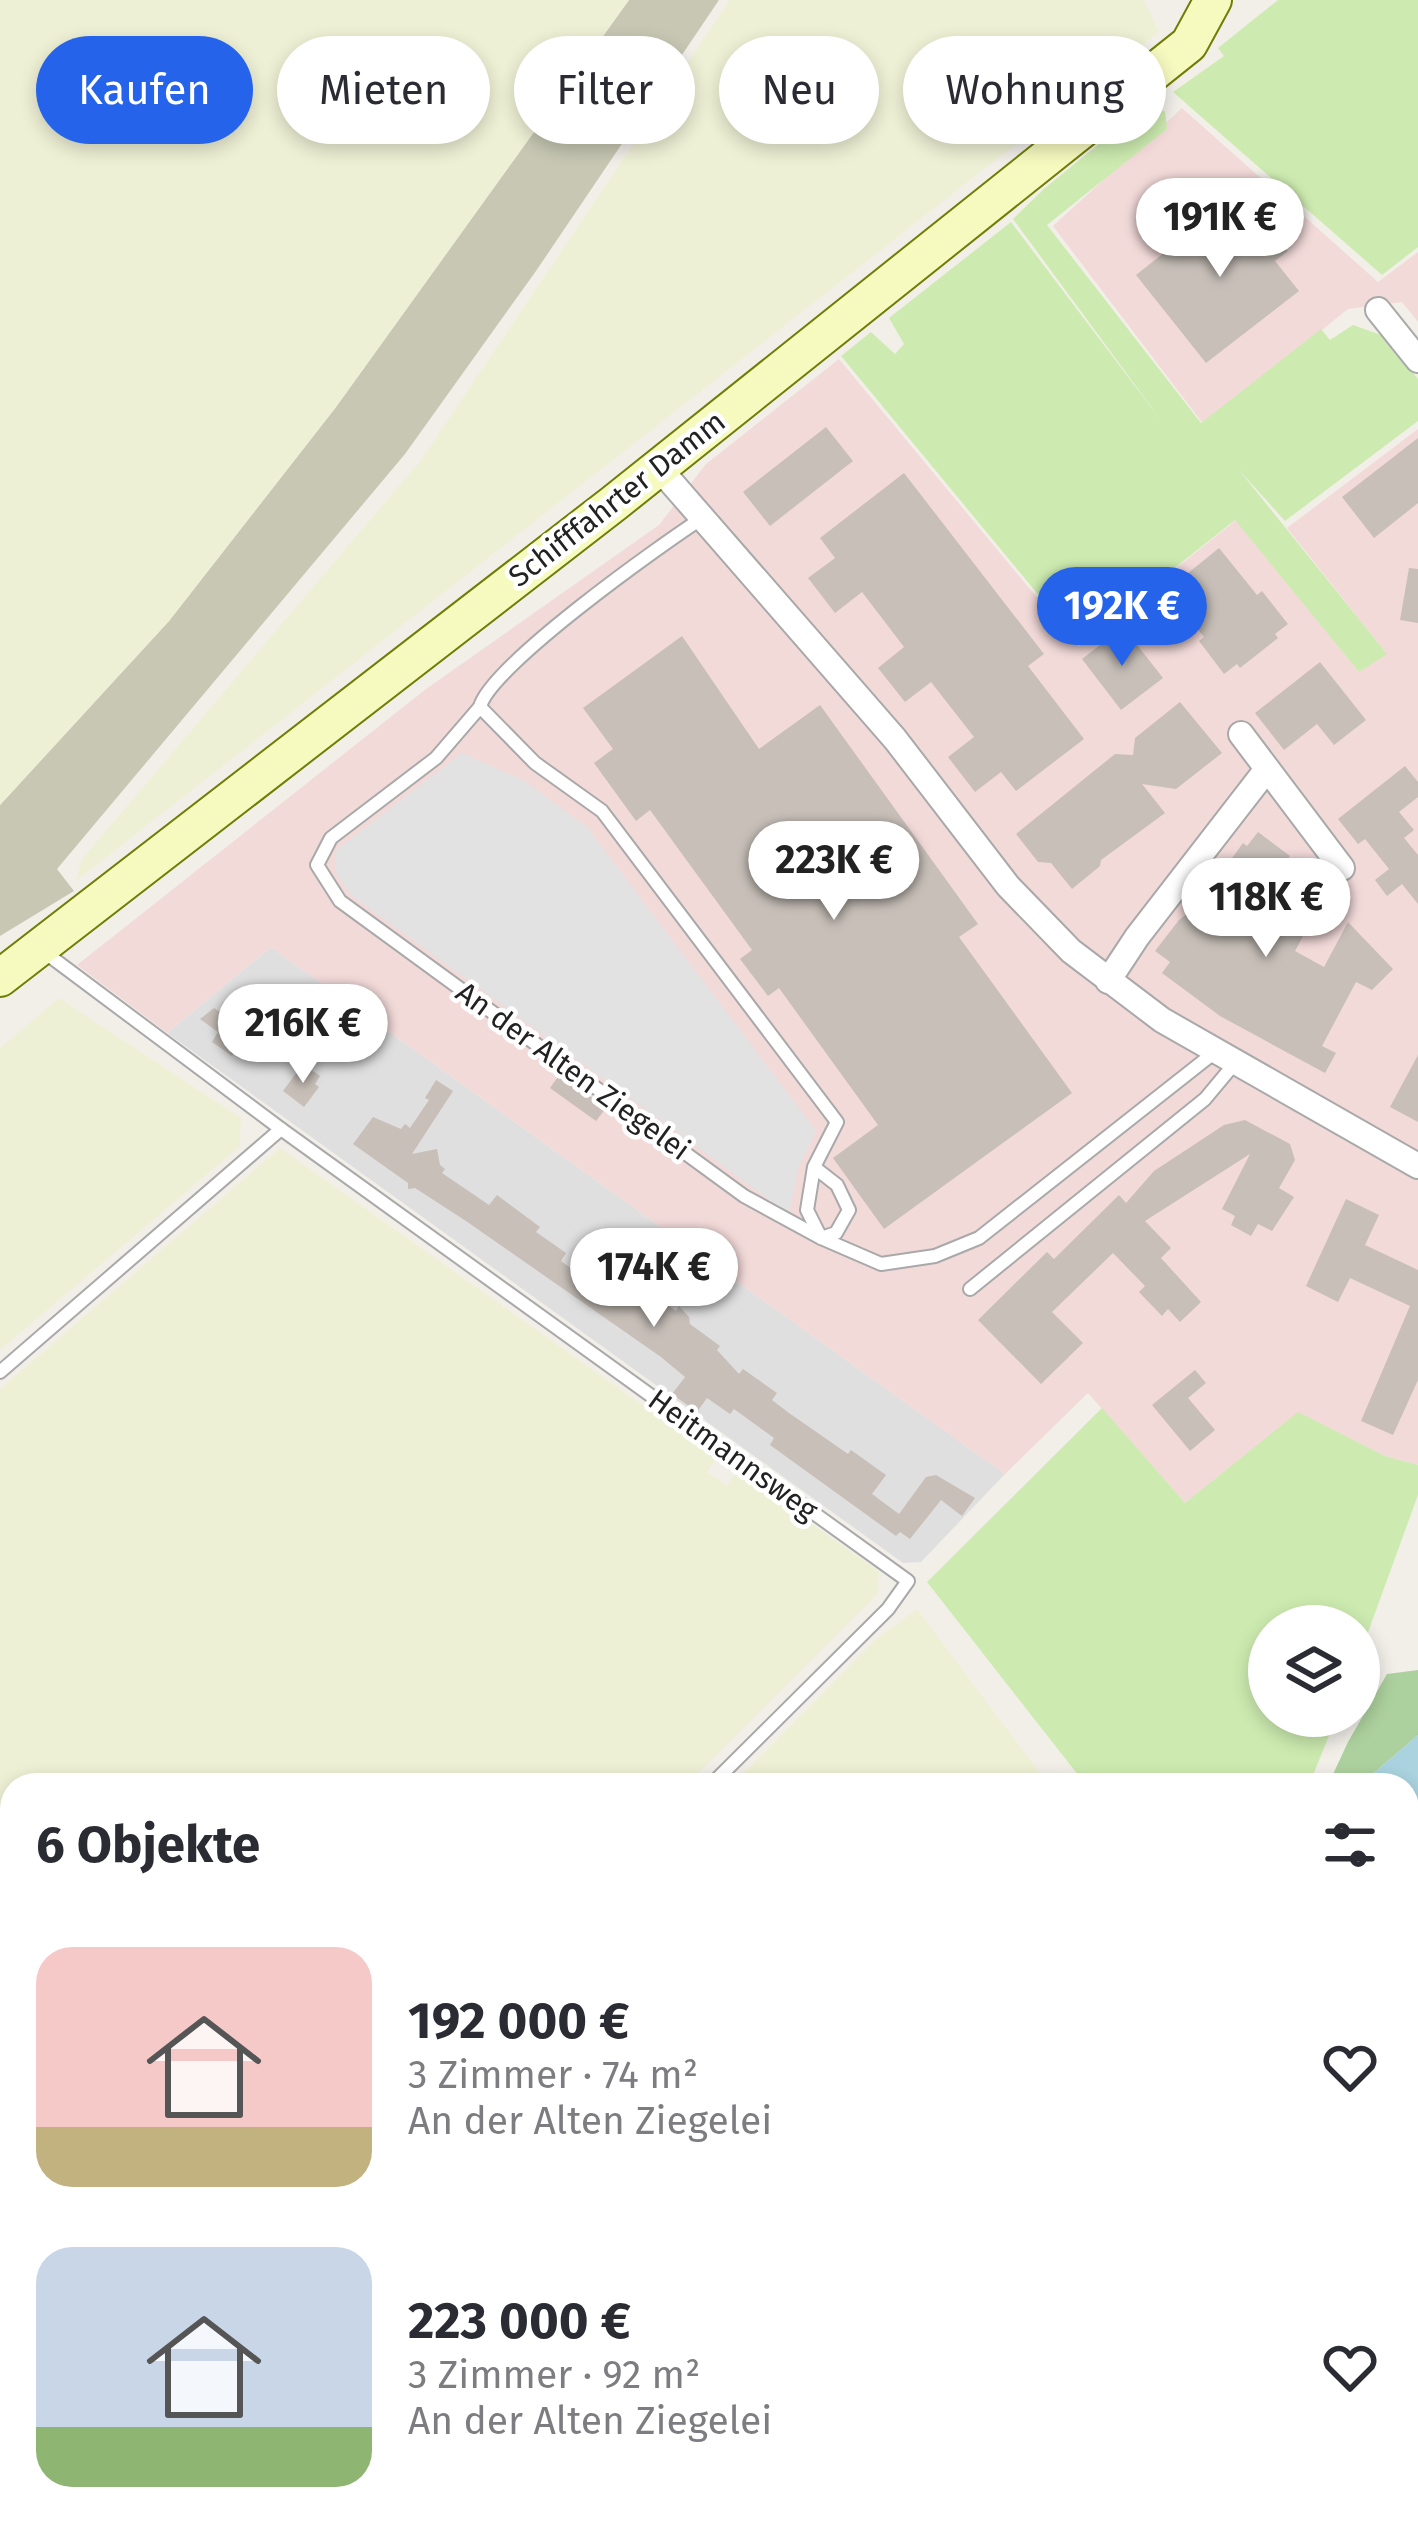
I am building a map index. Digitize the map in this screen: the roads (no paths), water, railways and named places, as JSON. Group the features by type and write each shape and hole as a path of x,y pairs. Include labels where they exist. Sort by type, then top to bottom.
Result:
{"main road":[{"name":"Schifffahrter Damm","path":"0,978 658,467 1190,44 1213,0"}],"street":[{"path":"1378,310 1418,360"},
{"path":"658,467 895,739 1008,886 1071,951 1108,981 1225,1057 1418,1166"},
{"path":"1241,734 1342,868"},
{"path":"1108,981 1267,769"}],"lane":[{"path":"704,518 668,540 520,658 482,697 480,707 535,763 602,812 836,1122 814,1167 807,1210 821,1238 836,1233 849,1210 836,1185 814,1167"},
{"name":"An der Alten Ziegelei","path":"480,707 436,758 332,838 317,865 340,901 744,1196 821,1238 881,1264 935,1256 979,1238 1225,1057"},
{"name":"Heitmannsweg","path":"38,948 908,1581 888,1609 723,1773"},
{"path":"970,1289 1205,1099 1225,1057"},
{"path":"0,1372 281,1129"}],"water":[{"path":"1418,1735 1418,1773 1374,1773"}]}
